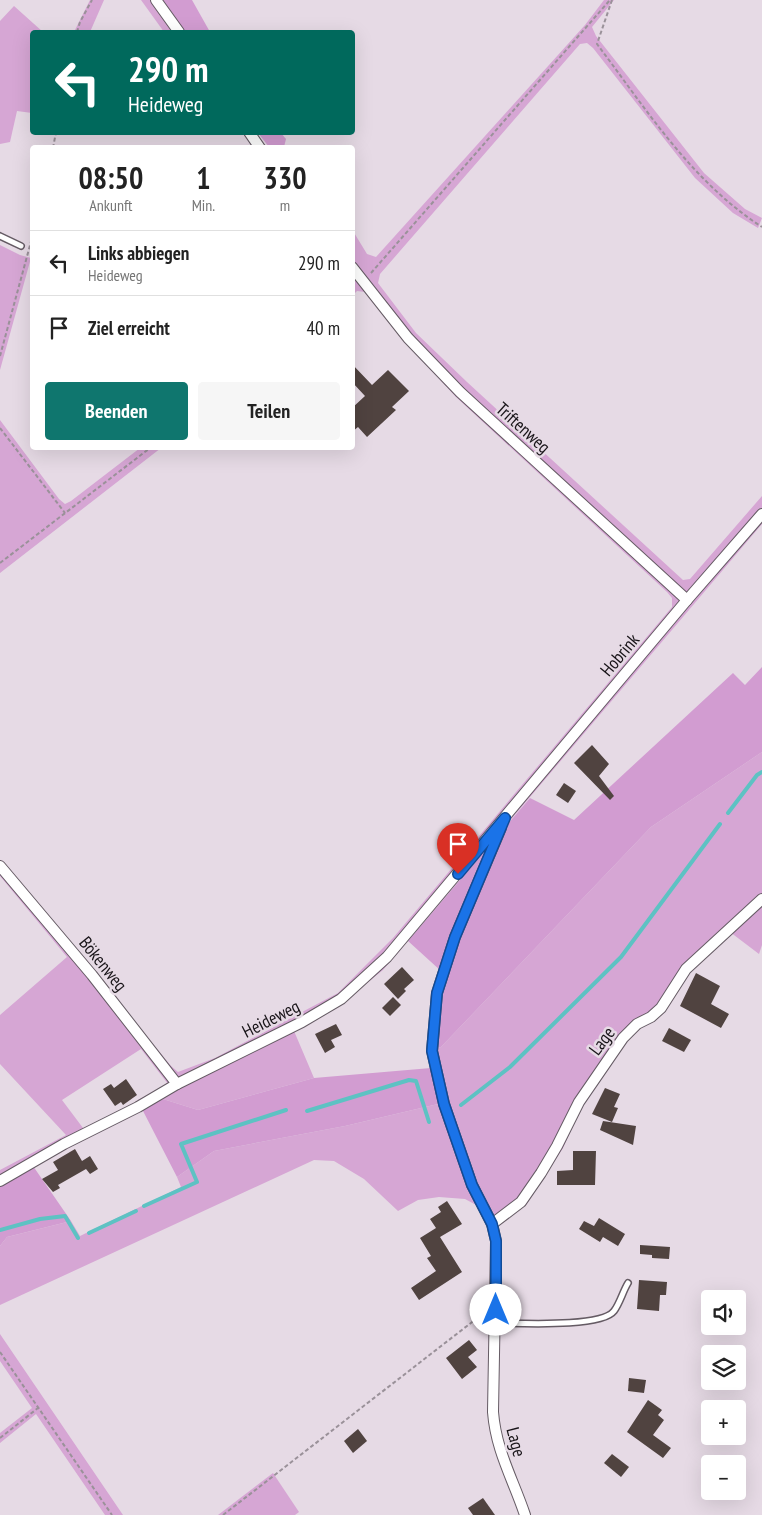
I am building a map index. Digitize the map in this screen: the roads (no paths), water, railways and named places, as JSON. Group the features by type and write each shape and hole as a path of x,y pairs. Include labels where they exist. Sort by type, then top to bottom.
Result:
{"street":[{"path":"156,0 178,30"},
{"name":"Triftenweg","path":"355,270 408,338 460,392 687,600"},
{"name":"Hobrink","path":"505,818 687,600 762,514"},
{"name":"Heideweg","path":"0,1181 64,1144 138,1107 177,1084 302,1022 342,999 387,957 505,818"},
{"name":"Lage","path":"505,818 455,937 437,993 432,1051 444,1104 472,1185 492,1224 496,1241 495,1434 525,1515"},
{"name":"Bökenweg","path":"0,866 92,975 177,1084"},
{"name":"Lage","path":"492,1224 521,1202 558,1146 579,1102 623,1038 637,1024 651,1017 661,1008 686,969 762,899"}],"lane":[{"path":"0,236 21,246"},
{"path":"495,1323 600,1320 613,1312 628,1282"}],"waterway":[{"path":"728,813 757,775 762,772"},
{"path":"461,1105 510,1067 621,957 720,824"},
{"path":"307,1111 409,1080 416,1081 429,1122"},
{"path":"144,1206 197,1182 181,1144 286,1110"},
{"path":"89,1233 136,1211"},
{"path":"0,1230 40,1219 65,1216 78,1238"}]}
